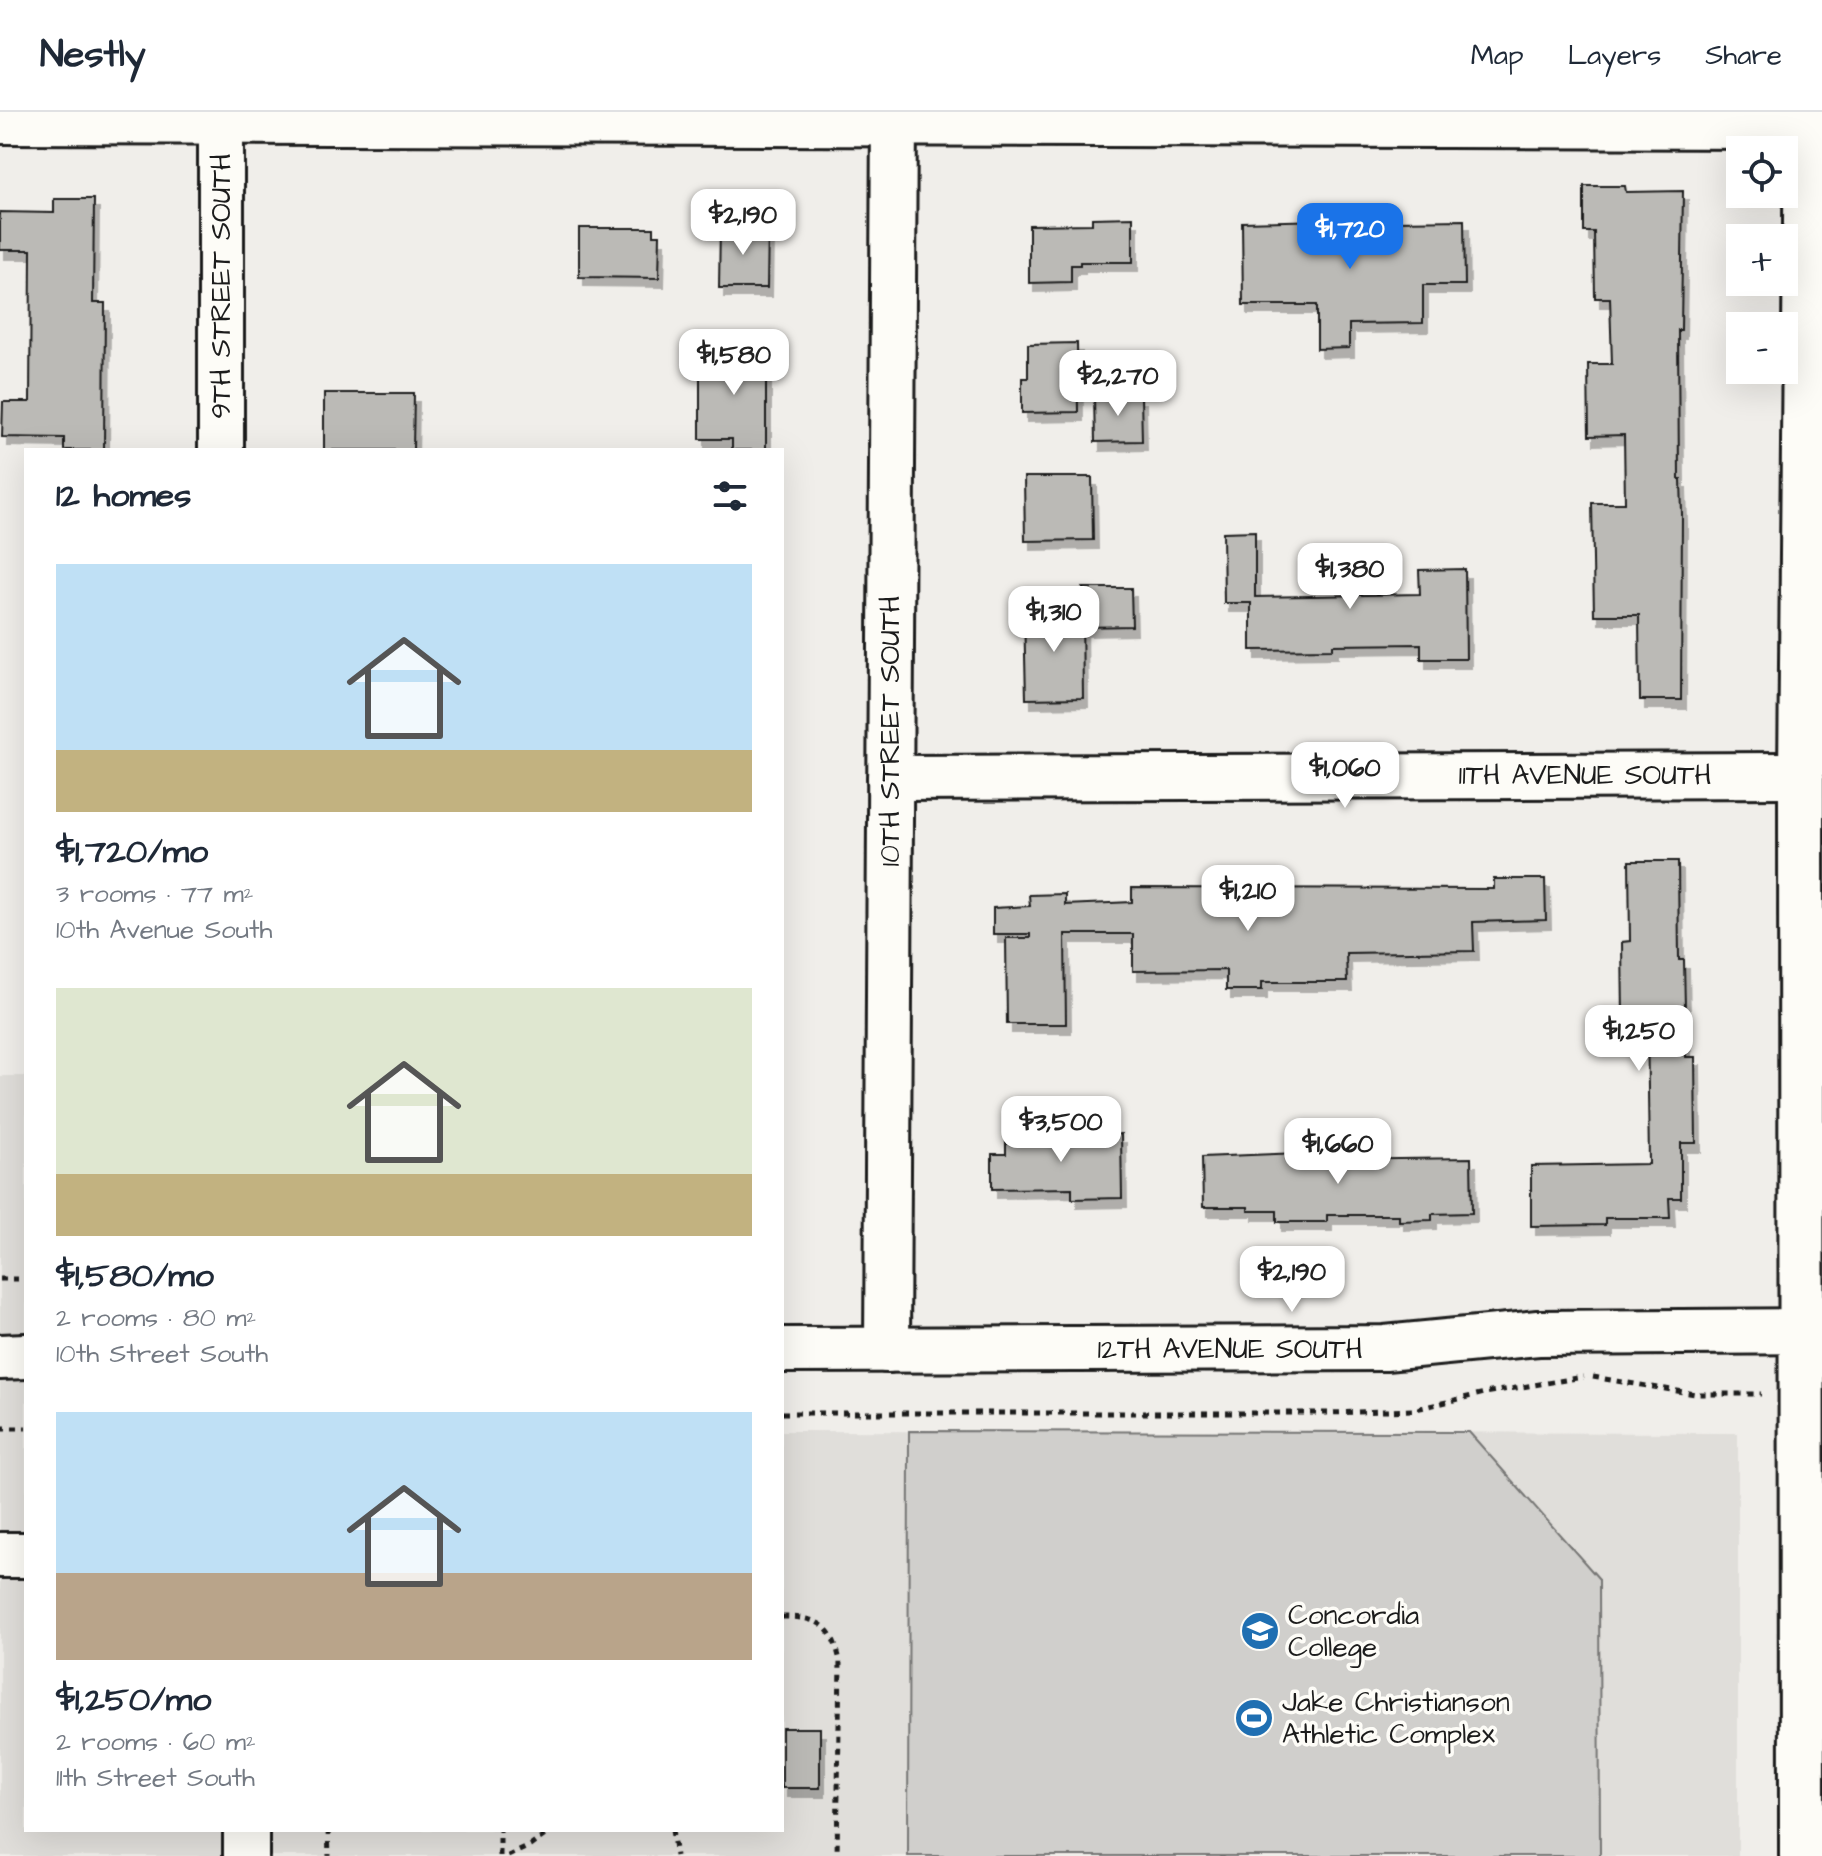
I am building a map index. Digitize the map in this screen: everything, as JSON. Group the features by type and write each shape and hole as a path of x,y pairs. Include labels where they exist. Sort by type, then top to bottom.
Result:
{"street":[{"path":"0,121 894,118 1812,121 1801,775 1812,1331 1802,1394 1802,1856"},
{"name":"10TH STREET SOUTH","path":"887,1350 894,118"},
{"name":"9TH STREET SOUTH","path":"221,122 221,448"},
{"name":"11TH AVENUE SOUTH","path":"890,778 1801,775"},
{"name":"12TH AVENUE SOUTH","path":"784,1350 1385,1348 1538,1333 1812,1331"},
{"path":"0,1357 24,1356"},
{"path":"0,1555 24,1555"},
{"path":"246,1832 246,1856"}],"path":[{"path":"0,1279 24,1279"},
{"path":"784,1413 1330,1413 1412,1410 1485,1393 1588,1376 1695,1394 1802,1394"},
{"path":"0,1428 24,1428"},
{"path":"784,1617 807,1617 824,1625 836,1644 840,1661 837,1856"},
{"path":"328,1832 329,1856"},
{"path":"500,1832 500,1856"},
{"path":"508,1856 530,1846 549,1832"},
{"path":"672,1832 676,1856"}],"shaded area":[{"name":"Jake Christianson Athletic Complex","path":"0,1076 24,1076 24,1832 784,1832 784,1431 1738,1433 1738,1856 0,1856"},
{"name":"Jake Christianson Athletic Complex","path":"909,1431 1469,1432 1599,1579 1600,1856 908,1856"}],"building":[{"path":"1584,186 1625,186 1626,192 1683,191 1681,330 1678,330 1682,514 1681,700 1640,700 1639,615 1594,615 1592,503 1625,503 1624,435 1589,436 1588,364 1612,364 1610,298 1595,298 1594,232 1584,232"},
{"path":"54,199 94,199 93,303 105,303 104,448 64,448 64,438 2,437 3,402 30,402 31,250 0,250 0,212 54,213"},
{"path":"1133,217 1133,262 1080,262 1080,265 1071,265 1071,282 1029,283 1029,225 1092,224 1092,218"},
{"path":"1325,220 1325,235 1394,235 1394,221 1464,220 1465,285 1423,285 1423,323 1349,324 1349,348 1317,349 1317,305 1243,305 1242,222"},
{"path":"720,225 768,226 767,288 719,288"},
{"path":"579,228 654,228 654,235 660,235 659,278 579,277"},
{"path":"1077,343 1078,412 1022,413 1022,378 1028,378 1028,344"},
{"path":"700,350 766,350 766,448 732,448 732,439 700,439"},
{"path":"324,393 414,393 413,448 324,448"},
{"path":"1141,395 1142,441 1095,442 1094,396"},
{"path":"1024,477 1092,477 1093,540 1025,541"},
{"path":"1255,531 1255,597 1420,594 1419,570 1465,569 1466,659 1421,659 1421,644 1251,650 1251,603 1224,603 1223,532"},
{"path":"1083,588 1131,588 1132,626 1084,627"},
{"path":"1082,610 1083,698 1026,699 1024,611"},
{"path":"1629,861 1678,861 1679,960 1684,960 1686,1057 1695,1057 1696,1143 1681,1143 1681,1198 1669,1198 1670,1218 1605,1218 1605,1225 1531,1226 1531,1166 1649,1164 1647,1016 1623,1017 1622,942 1630,941"},
{"path":"1494,879 1545,879 1546,920 1473,922 1474,951 1346,953 1347,982 1262,982 1262,990 1226,990 1226,970 1133,971 1133,934 1065,934 1066,1024 1007,1024 1006,938 1030,938 1030,934 993,934 993,908 1030,906 1029,895 1065,894 1065,905 1132,902 1132,888 1494,889"},
{"path":"1036,1130 1036,1136 1121,1134 1122,1198 1072,1199 1072,1188 992,1189 992,1154 1006,1154 1006,1131"},
{"path":"1326,1152 1326,1160 1471,1158 1472,1213 1432,1214 1432,1220 1399,1221 1399,1215 1327,1215 1327,1222 1277,1222 1277,1211 1248,1211 1248,1207 1203,1207 1202,1157"},
{"path":"784,1728 820,1728 820,1788 784,1788"}],"place":[{"name":"Concordia College","path":"1260,1631"},
{"name":"Jake Christianson Athletic Complex","path":"1254,1718"}]}
